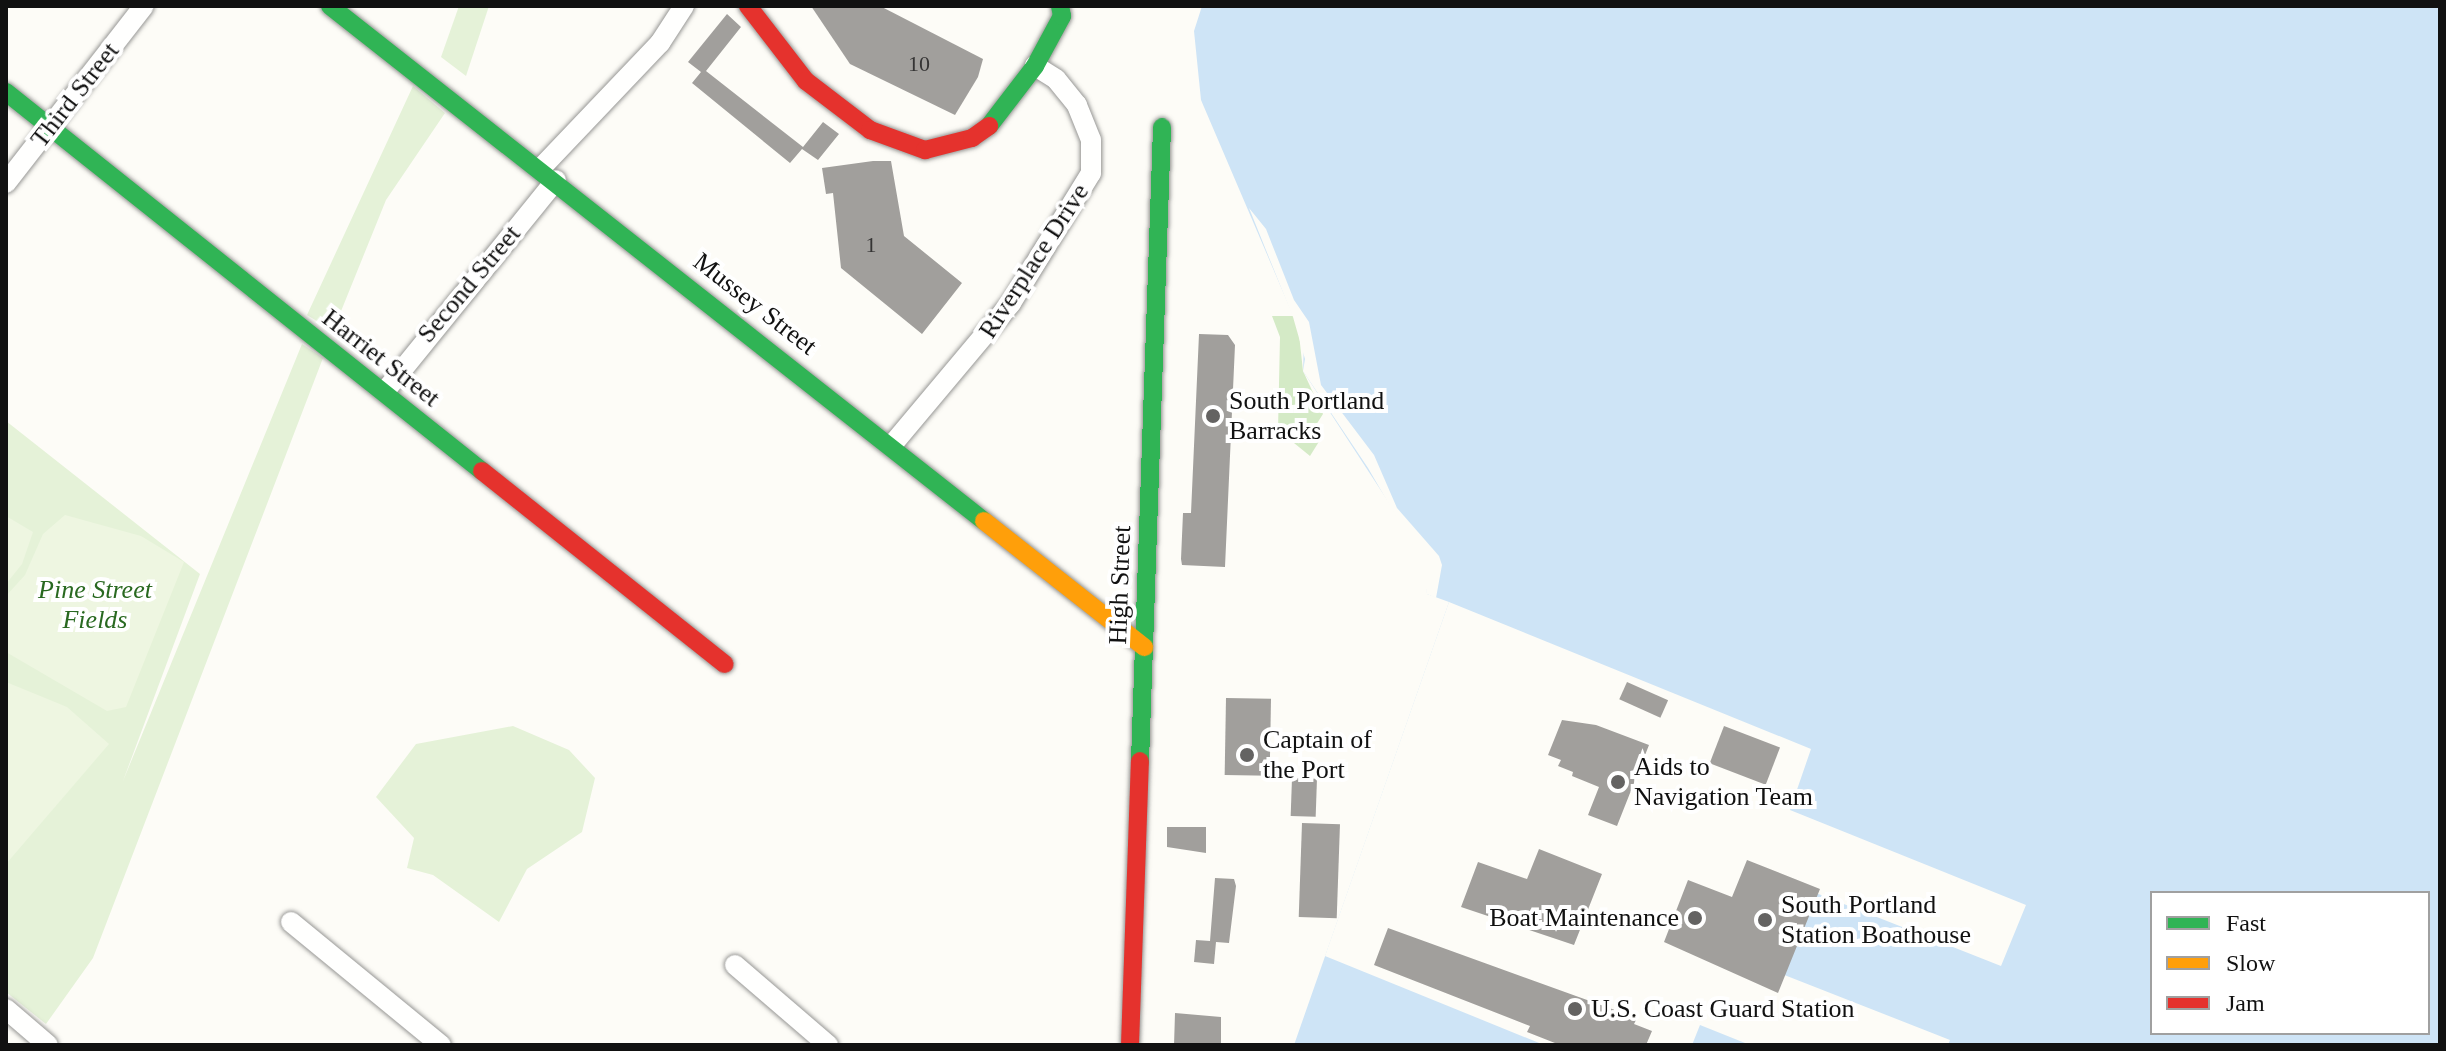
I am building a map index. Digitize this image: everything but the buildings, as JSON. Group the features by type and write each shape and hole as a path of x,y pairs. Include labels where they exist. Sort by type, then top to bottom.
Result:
{"street":[{"name":"Third Street","path":"6,183 144,6"},
{"name":"Mussey Street","path":"330,6 481,129 549,174 1144,647"},
{"name":"Second Street","path":"386,390 549,174 660,43 684,6"},
{"path":"748,6 806,81 870,130 910,148 942,150 972,138 992,124 1035,66 1062,16 1060,6"},
{"name":"Riverplace Drive","path":"892,445 1011,303 1091,173 1091,140 1077,105 1056,79 1035,66"},
{"name":"Harriet Street","path":"6,92 386,390 725,664"},
{"name":"High Street","path":"1130,1045 1162,127"},
{"path":"291,922 441,1045"},
{"path":"735,965 828,1045"},
{"path":"6,1009 39,1043"}],"green space":[{"path":"459,6 489,6 466,76 441,57"},
{"path":"413,86 445,113 386,200 333,331 307,315"},
{"path":"1272,316 1297,316 1303,371 1323,414 1316,425 1320,440 1310,456 1278,430 1280,337"},
{"name":"Pine Street Fields","path":"302,344 323,358 93,958 46,1024 6,992 6,421 200,574 123,781"},
{"path":"65,515 141,536 184,562 126,707 107,711 6,652 6,596 25,575 43,534"},
{"path":"6,516 33,532 22,564 6,584"},
{"path":"6,682 67,707 109,744 6,864"},
{"path":"513,726 569,750 595,778 582,832 527,869 499,922 433,875 407,868 414,838 376,797 416,744"}],"water":[{"path":"1202,6 2440,6 2440,1045 1294,1045 1449,602 1427,594 1425,558 1303,371 1304,341 1201,100 1194,31"}],"pier":[{"path":"1249,208 1266,229 1294,300 1309,322 1321,385 1374,455 1397,508 1439,556 1442,565 1436,598 1427,594 1421,559 1368,468 1303,371 1305,359 1293,317"},
{"path":"1449,602 1811,749 1790,810 2026,905 2001,966 1753,868 1721,950 1950,1040 1948,1045 1750,1045 1700,1025 1692,1045 1544,1045 1325,956"}],"traffic: fast":[{"path":"330,6 984,521"},
{"path":"989,126 1035,66 1062,16 1060,6"},
{"path":"6,92 482,471"},
{"path":"1140,761 1162,127"}],"traffic: slow":[{"path":"984,521 1144,647"}],"traffic: jam":[{"path":"748,6 806,81 870,130 925,150 972,138 989,126"},
{"path":"482,471 725,664"},
{"path":"1130,1045 1140,761"}],"place":[{"name":"South Portland Barracks","path":"1213,416"},
{"name":"Captain of the Port","path":"1247,755"},
{"name":"Aids to Navigation Team","path":"1618,782"},
{"name":"Boat Maintenance","path":"1695,918"},
{"name":"South Portland Station Boathouse","path":"1765,920"},
{"name":"U.S. Coast Guard Station","path":"1575,1009"}]}
